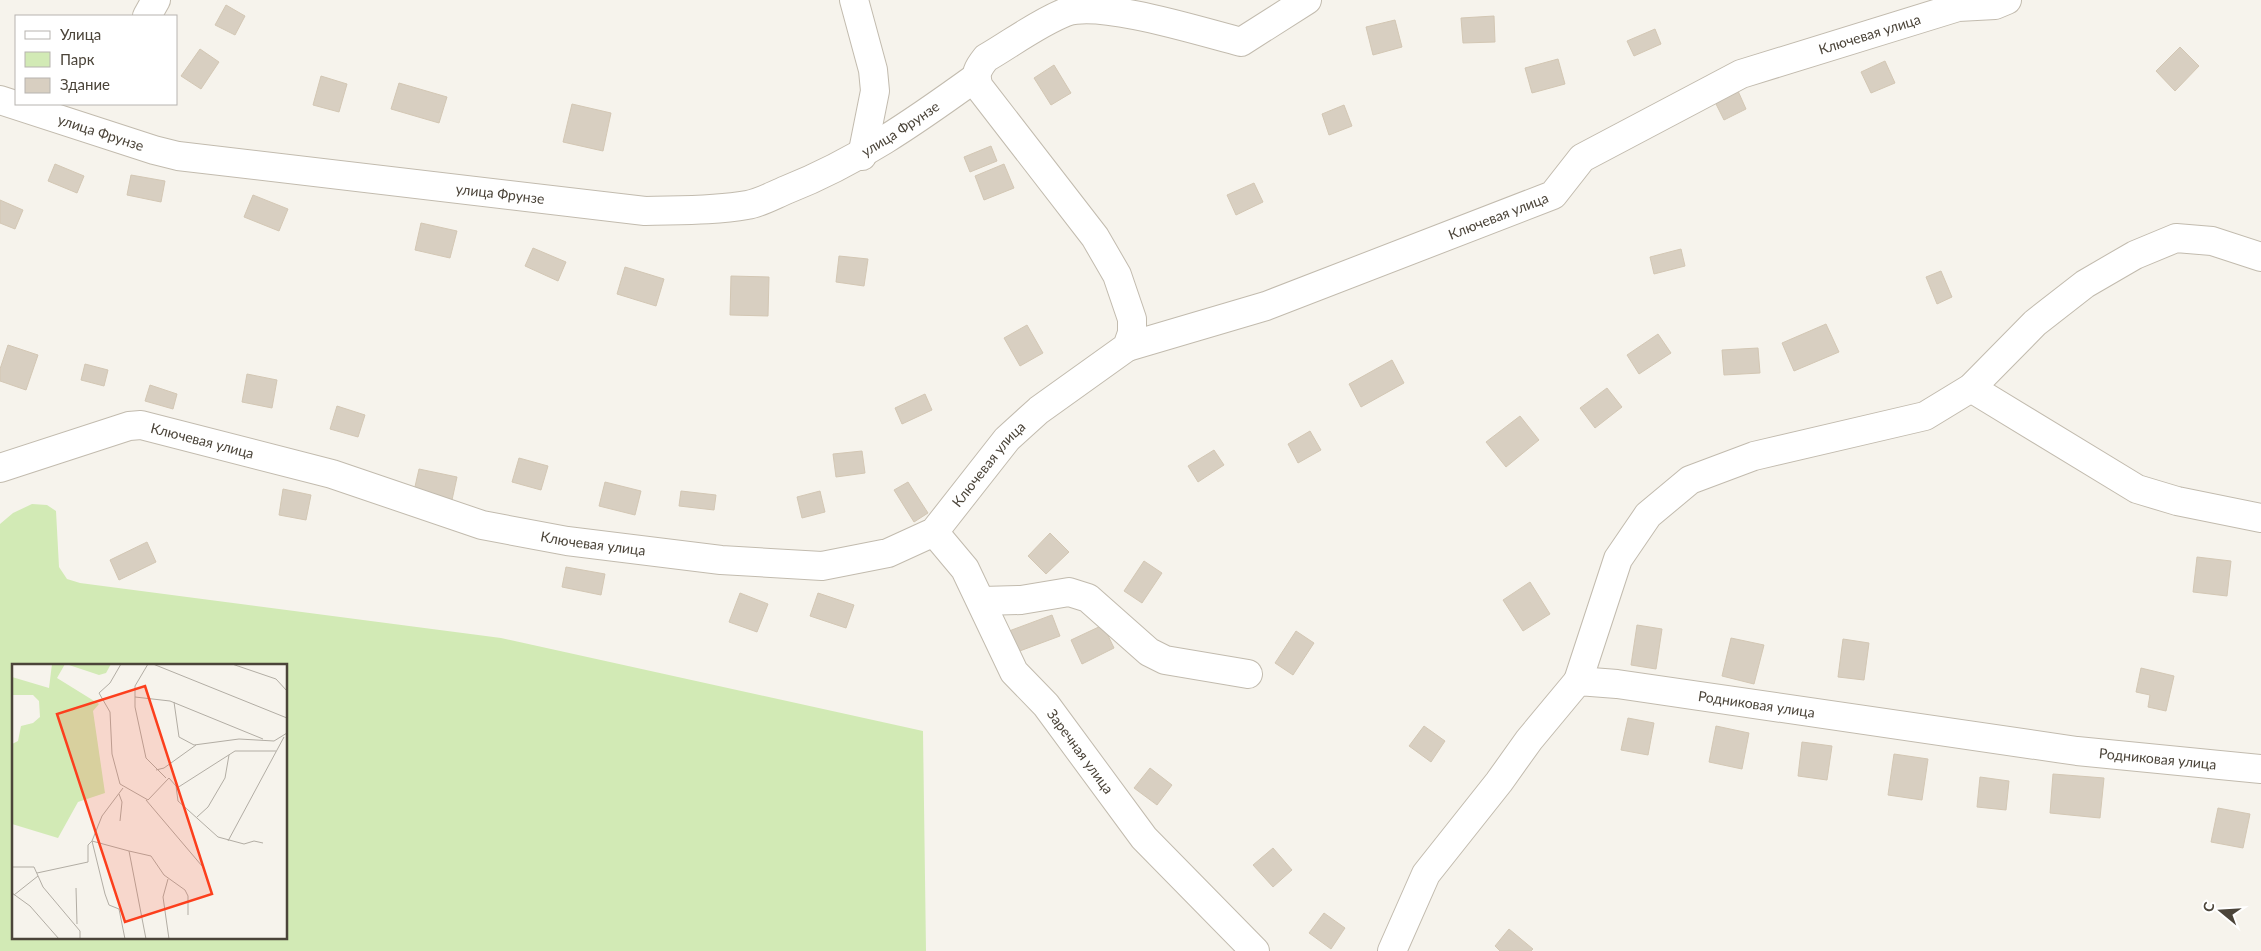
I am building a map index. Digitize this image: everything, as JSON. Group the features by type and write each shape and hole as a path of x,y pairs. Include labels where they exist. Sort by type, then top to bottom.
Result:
{"street":[{"path":"148,15 156,0"},
{"path":"854,0 873,70 874,91 862,156"},
{"path":"1127,347 1132,333 1132,319 1117,275 1095,238 979,87 975,78 978,68 986,58 1067,11 1105,5 1241,42 1307,0"},
{"name":"Ключевая улица","path":"0,468 129,426 141,425 332,474 482,525 594,544 721,560 822,566 888,553 934,532 1007,439 1039,410 1127,347 1266,306 1553,194 1582,158 1740,74 1958,7 1995,5 2008,0"},
{"name":"улица Фрунзе","path":"30,105 84,114 154,150 178,156 645,211 711,210 750,205 862,156 901,132 975,78"},
{"name":"улица Фрунзе","path":"0,100 15,102"},
{"path":"1392,951 1426,874 1499,782 1528,740 1578,681 1618,559 1648,515 1690,480 1754,456 1925,416 1972,388 2035,323 2085,284 2135,255 2176,238 2212,240 2261,257"},
{"path":"1972,388 2137,489 2177,501 2261,518"},
{"name":"Заречная улица","path":"934,532 965,569 982,601 1001,648 1014,672 1046,705 1144,838 1255,951"},
{"path":"982,601 1021,600 1069,592 1088,598 1149,652 1165,660 1248,674"},
{"name":"Родниковая улица","path":"1578,681 1616,684 2077,751 2261,770"}],"green space":[{"path":"32,504 47,505 56,511 59,567 67,579 80,583 501,638 923,731 926,951 0,951 0,524 13,513"}],"building":[{"path":"226,5 245,16 235,35 215,25"},
{"path":"1494,16 1495,42 1463,43 1461,18"},
{"path":"1395,20 1402,47 1373,55 1366,27"},
{"path":"1655,29 1661,44 1634,56 1627,41"},
{"path":"2180,47 2199,66 2175,91 2156,71"},
{"path":"200,49 219,62 201,89 181,76"},
{"path":"1558,59 1565,84 1532,93 1525,68"},
{"path":"1885,61 1895,83 1871,93 1861,72"},
{"path":"1054,65 1071,93 1051,105 1034,78"},
{"path":"321,76 347,84 339,112 313,105"},
{"path":"399,83 447,97 439,123 391,109"},
{"path":"1738,91 1746,109 1724,120 1715,102"},
{"path":"572,104 611,113 603,151 563,142"},
{"path":"1344,105 1352,126 1329,135 1322,114"},
{"path":"991,146 997,161 970,172 964,157"},
{"path":"55,164 84,176 77,193 48,181"},
{"path":"1004,164 1014,188 984,200 975,176"},
{"path":"131,175 165,181 161,202 127,195"},
{"path":"1254,183 1263,202 1236,215 1227,195"},
{"path":"253,195 288,209 279,231 244,217"},
{"path":"0,200 23,210 15,229 0,223"},
{"path":"421,223 457,231 450,258 415,250"},
{"path":"533,248 566,262 558,281 525,266"},
{"path":"1681,249 1685,266 1654,274 1650,257"},
{"path":"839,256 868,259 864,286 836,282"},
{"path":"625,267 664,279 656,306 617,294"},
{"path":"1941,271 1952,297 1937,304 1926,277"},
{"path":"731,276 769,277 768,316 730,315"},
{"path":"1826,324 1839,352 1794,371 1782,343"},
{"path":"1027,325 1043,353 1020,366 1004,338"},
{"path":"1658,334 1671,353 1639,374 1627,355"},
{"path":"8,345 38,355 26,390 0,381 0,369"},
{"path":"1758,348 1760,373 1724,375 1722,350"},
{"path":"1392,360 1404,383 1361,407 1349,384"},
{"path":"85,364 108,370 104,386 81,380"},
{"path":"247,374 277,380 272,408 242,402"},
{"path":"150,385 177,394 173,409 145,401"},
{"path":"1607,388 1622,407 1595,428 1580,408"},
{"path":"925,394 932,410 902,424 895,408"},
{"path":"337,406 365,415 358,437 330,429"},
{"path":"1520,416 1539,440 1506,467 1486,442"},
{"path":"1310,431 1321,450 1298,463 1288,444"},
{"path":"1214,450 1224,465 1198,482 1188,466"},
{"path":"862,451 865,473 836,477 833,454"},
{"path":"519,458 548,466 541,490 512,482"},
{"path":"419,469 457,477 452,500 414,491"},
{"path":"605,482 641,491 635,515 599,506"},
{"path":"908,482 928,513 914,522 894,490"},
{"path":"283,489 311,495 306,520 279,515"},
{"path":"681,491 716,495 714,510 679,506"},
{"path":"820,491 825,512 802,518 797,497"},
{"path":"1050,533 1069,552 1046,574 1028,556"},
{"path":"147,542 156,562 119,580 110,560"},
{"path":"2197,557 2231,561 2227,596 2193,592"},
{"path":"1144,561 1162,573 1142,603 1124,591"},
{"path":"566,567 605,574 601,595 562,587"},
{"path":"1530,582 1550,614 1523,631 1503,600"},
{"path":"740,593 768,604 757,632 729,622"},
{"path":"818,593 854,605 846,628 810,616"},
{"path":"1052,615 1060,636 1017,652 1009,631"},
{"path":"1103,625 1114,648 1082,664 1071,640"},
{"path":"1637,625 1662,629 1656,669 1631,665"},
{"path":"1296,631 1314,643 1293,675 1275,663"},
{"path":"1731,638 1764,645 1754,684 1722,676"},
{"path":"1843,639 1869,643 1864,680 1838,677"},
{"path":"2141,668 2174,676 2166,711 2148,707 2150,695 2136,692"},
{"path":"1628,718 1654,723 1648,755 1621,750"},
{"path":"1424,726 1445,741 1431,762 1409,746"},
{"path":"1716,726 1749,733 1742,769 1709,762"},
{"path":"1802,742 1832,746 1827,780 1798,776"},
{"path":"1894,754 1928,759 1922,800 1888,795"},
{"path":"1150,768 1172,785 1157,805 1134,788"},
{"path":"2053,774 2104,778 2100,818 2050,813"},
{"path":"1980,777 2009,781 2006,810 1977,807"},
{"path":"2218,808 2250,814 2243,848 2211,842"},
{"path":"1273,848 1292,870 1273,887 1253,865"},
{"path":"1324,913 1345,928 1331,949 1309,933"},
{"path":"1509,929 1533,949 1531,951 1500,951 1495,946"}]}
